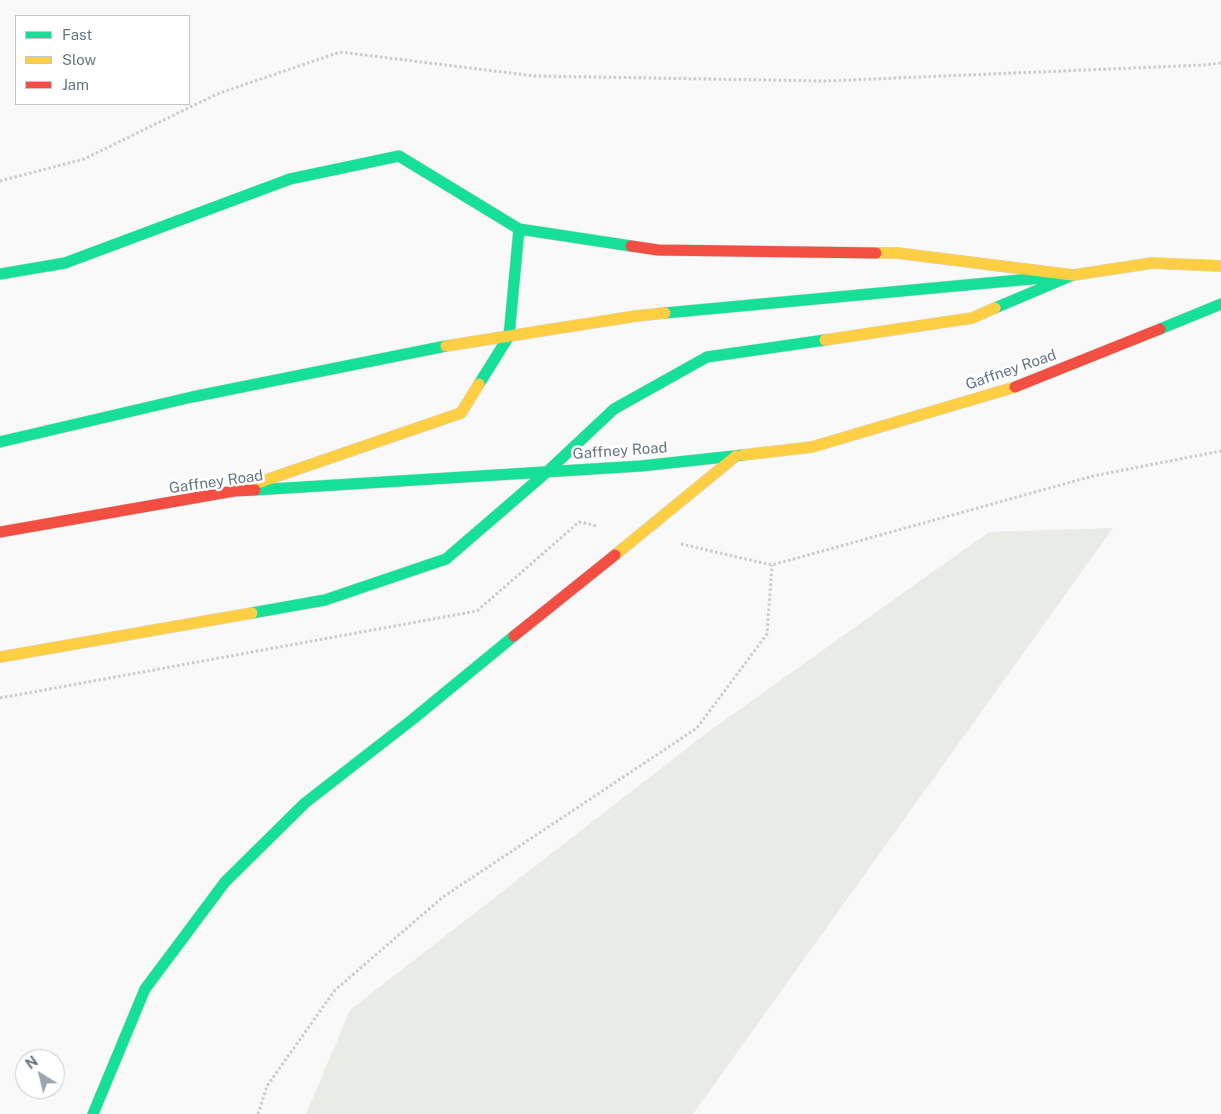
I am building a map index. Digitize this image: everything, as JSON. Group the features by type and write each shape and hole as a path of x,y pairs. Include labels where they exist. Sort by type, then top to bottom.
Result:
{"main road":[{"path":"0,274 65,263 290,179 399,156 519,229 658,250 897,253 1073,275"},
{"path":"234,492 461,413 509,336 519,229"},
{"path":"0,442 192,397 439,347 636,316 1073,275 1152,263 1221,266"},
{"path":"0,657 325,600 446,559 548,472 614,409 707,357 972,318 1073,275"},
{"name":"Gaffney Road","path":"0,532 234,492 641,466 812,447 1016,387 1221,304"},
{"path":"93,1114 146,989 225,882 305,803 413,718 736,456"}],"path":[{"path":"0,181 84,158 217,94 340,52 535,76 825,82 1221,63"},
{"path":"686,545 772,565 1093,476 1221,451"},
{"path":"258,1114 267,1086 336,990 442,897 697,728 767,634 772,565"}],"shaded area":[{"path":"1113,528 693,1114 306,1114 350,1010 708,732 989,532"}],"traffic: fast":[{"path":"0,274 65,263 290,179 399,156 519,229 631,246"},
{"path":"479,384 509,336 519,229"},
{"path":"995,308 1073,275"},
{"path":"665,313 1074,275"},
{"path":"1160,329 1221,304"},
{"path":"252,613 325,600 446,559 548,471 614,409 707,357 825,340"},
{"path":"0,442 192,397 446,346"},
{"path":"255,490 641,466 743,455"},
{"path":"93,1114 145,989 225,882 305,803 413,719 514,636"}],"traffic: slow":[{"path":"876,253 897,253 1072,275"},
{"path":"1074,275 1152,263 1221,266"},
{"path":"825,340 972,318 995,308"},
{"path":"446,346 665,313"},
{"path":"234,491 461,413 479,384"},
{"path":"743,455 812,447 1015,387"},
{"path":"615,555 736,456"},
{"path":"0,657 252,613"}],"traffic: jam":[{"path":"631,246 658,250 876,253"},
{"path":"1015,387 1160,329"},
{"path":"0,532 234,491 255,490"},
{"path":"514,636 615,555"}]}
